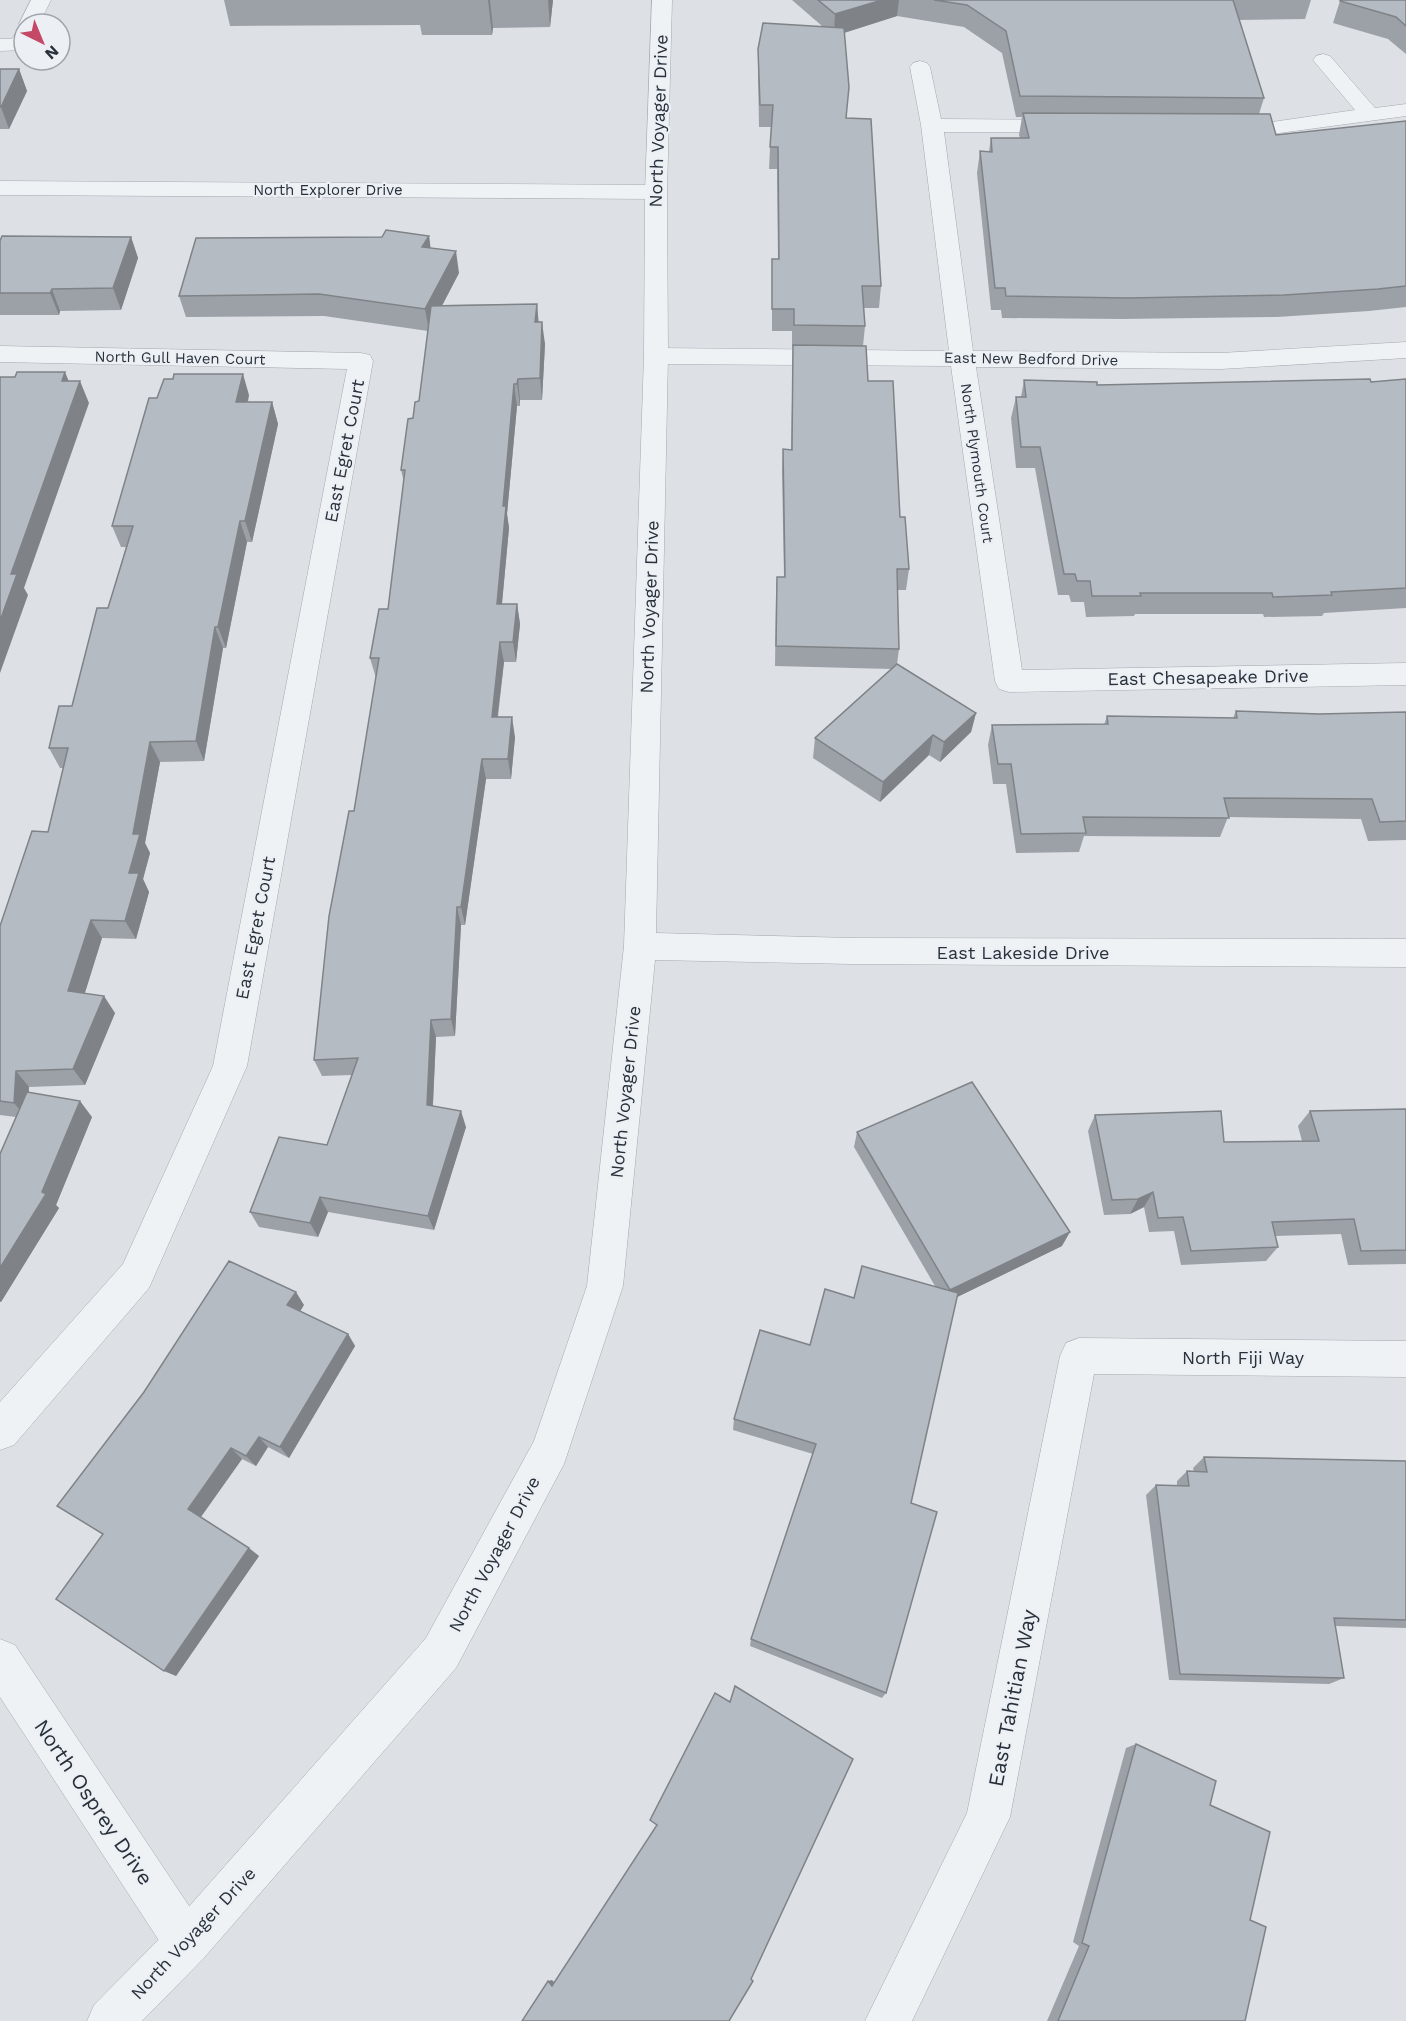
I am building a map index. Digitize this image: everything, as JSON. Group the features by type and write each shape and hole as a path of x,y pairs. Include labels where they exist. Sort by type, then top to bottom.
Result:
{"street":[{"name":"North Voyager Drive","path":"110,2021 187,1943 441,1653 550,1450 605,1286 640,946 656,356 656,192 662,0"},
{"path":"1323,60 1370,115"},
{"name":"North Plymouth Court","path":"920,67 932,125 962,358 1009,681"},
{"path":"1202,127 1272,128 1406,110"},
{"path":"932,125 1085,126"},
{"name":"North Explorer Drive","path":"0,188 656,192"},
{"name":"East New Bedford Drive","path":"656,356 1221,361 1406,350"},
{"name":"North Gull Haven Court","path":"0,354 361,362"},
{"name":"East Egret Court","path":"0,1431 136,1276 230,1066 361,362"},
{"name":"East Chesapeake Drive","path":"1009,681 1406,674"},
{"name":"East Lakeside Drive","path":"640,946 852,951 1406,953"},
{"name":"North Fiji Way","path":"1079,1356 1406,1359"},
{"name":"East Tahitian Way","path":"888,2021 988,1817 1079,1356"},
{"name":"North Osprey Drive","path":"0,1660 187,1943"}],"building":[{"path":"818,0 882,0 835,14"},
{"path":"934,0 1233,0 1264,98 1020,96 1006,31 967,5"},
{"path":"1341,0 1406,0 1406,26 1396,17"},
{"path":"763,23 844,28 849,87 846,118 871,119 881,286 862,286 865,326 794,325 794,309 772,309 772,259 779,259 778,147 770,147 773,105 760,105 758,49"},
{"path":"0,69 12,69 12,72 18,72 0,107"},
{"path":"1023,113 1270,114 1276,135 1406,121 1406,286 1284,295 1128,298 1006,296 1005,288 995,288 980,151 992,152 991,138 1029,138"},
{"path":"386,230 429,236 422,247 456,251 425,309 319,294 179,296 196,238 382,237"},
{"path":"2,236 131,237 113,288 52,289 50,293 0,293 0,241"},
{"path":"537,304 535,322 542,322 540,378 518,379 517,384 514,384 503,506 506,506 497,604 517,604 513,642 500,642 492,717 512,717 508,759 482,759 461,907 457,907 451,1019 431,1020 427,1105 461,1111 428,1216 320,1197 310,1223 250,1212 279,1137 327,1145 358,1058 314,1060 329,916 349,811 354,811 379,658 370,658 379,609 388,609 405,470 401,470 408,419 413,418 415,402 419,401 431,306"},
{"path":"793,345 866,346 868,381 893,381 900,517 905,517 909,569 897,569 899,649 776,646 777,577 785,577 783,449 792,450"},
{"path":"17,372 65,372 62,381 80,381 11,574 17,574 0,621 0,377 15,377"},
{"path":"174,374 243,374 236,402 272,402 245,521 240,521 218,627 215,627 196,741 150,742 133,834 140,834 129,873 139,873 125,921 91,920 68,991 104,996 73,1069 16,1071 14,1103 0,1101 0,926 32,831 48,832 68,748 49,748 59,706 72,706 97,608 108,608 133,526 112,526 149,398 157,398 164,379 173,379"},
{"path":"1370,379 1371,382 1406,379 1406,588 1331,592 1332,595 1273,597 1272,593 1140,593 1141,596 1092,596 1090,581 1077,581 1075,574 1064,574 1040,447 1021,447 1016,397 1026,397 1024,380 1097,382 1097,385"},
{"path":"897,664 976,713 944,742 933,735 883,782 815,738"},
{"path":"1236,711 1319,714 1406,712 1406,821 1380,822 1372,799 1224,798 1229,818 1083,817 1086,833 1021,834 1011,764 998,764 992,725 1108,724 1107,716 1237,718"},
{"path":"972,1082 1070,1232 950,1290 857,1132"},
{"path":"27,1092 80,1101 42,1192 46,1194 0,1268 0,1154"},
{"path":"1406,1109 1406,1250 1361,1251 1354,1219 1272,1222 1278,1247 1191,1251 1183,1217 1158,1218 1153,1192 1138,1199 1112,1200 1095,1115 1221,1111 1224,1142 1319,1141 1310,1111"},
{"path":"229,1261 296,1292 287,1305 348,1334 280,1447 259,1437 246,1456 231,1448 188,1509 249,1548 164,1671 56,1599 103,1534 57,1506 144,1392"},
{"path":"862,1266 958,1293 911,1503 937,1512 886,1693 751,1639 816,1444 734,1419 760,1330 810,1345 825,1289 854,1298"},
{"path":"1204,1457 1406,1461 1406,1620 1334,1618 1344,1678 1180,1674 1156,1485 1189,1486 1187,1471 1207,1472"},
{"path":"735,1686 853,1759 751,1979 753,1981 729,2021 522,2021 548,1981 552,1986 657,1825 650,1820 715,1693 730,1702"},
{"path":"1136,1744 1216,1781 1210,1805 1270,1832 1250,1920 1266,1927 1245,2021 1058,2021 1089,1946 1082,1943"}]}
